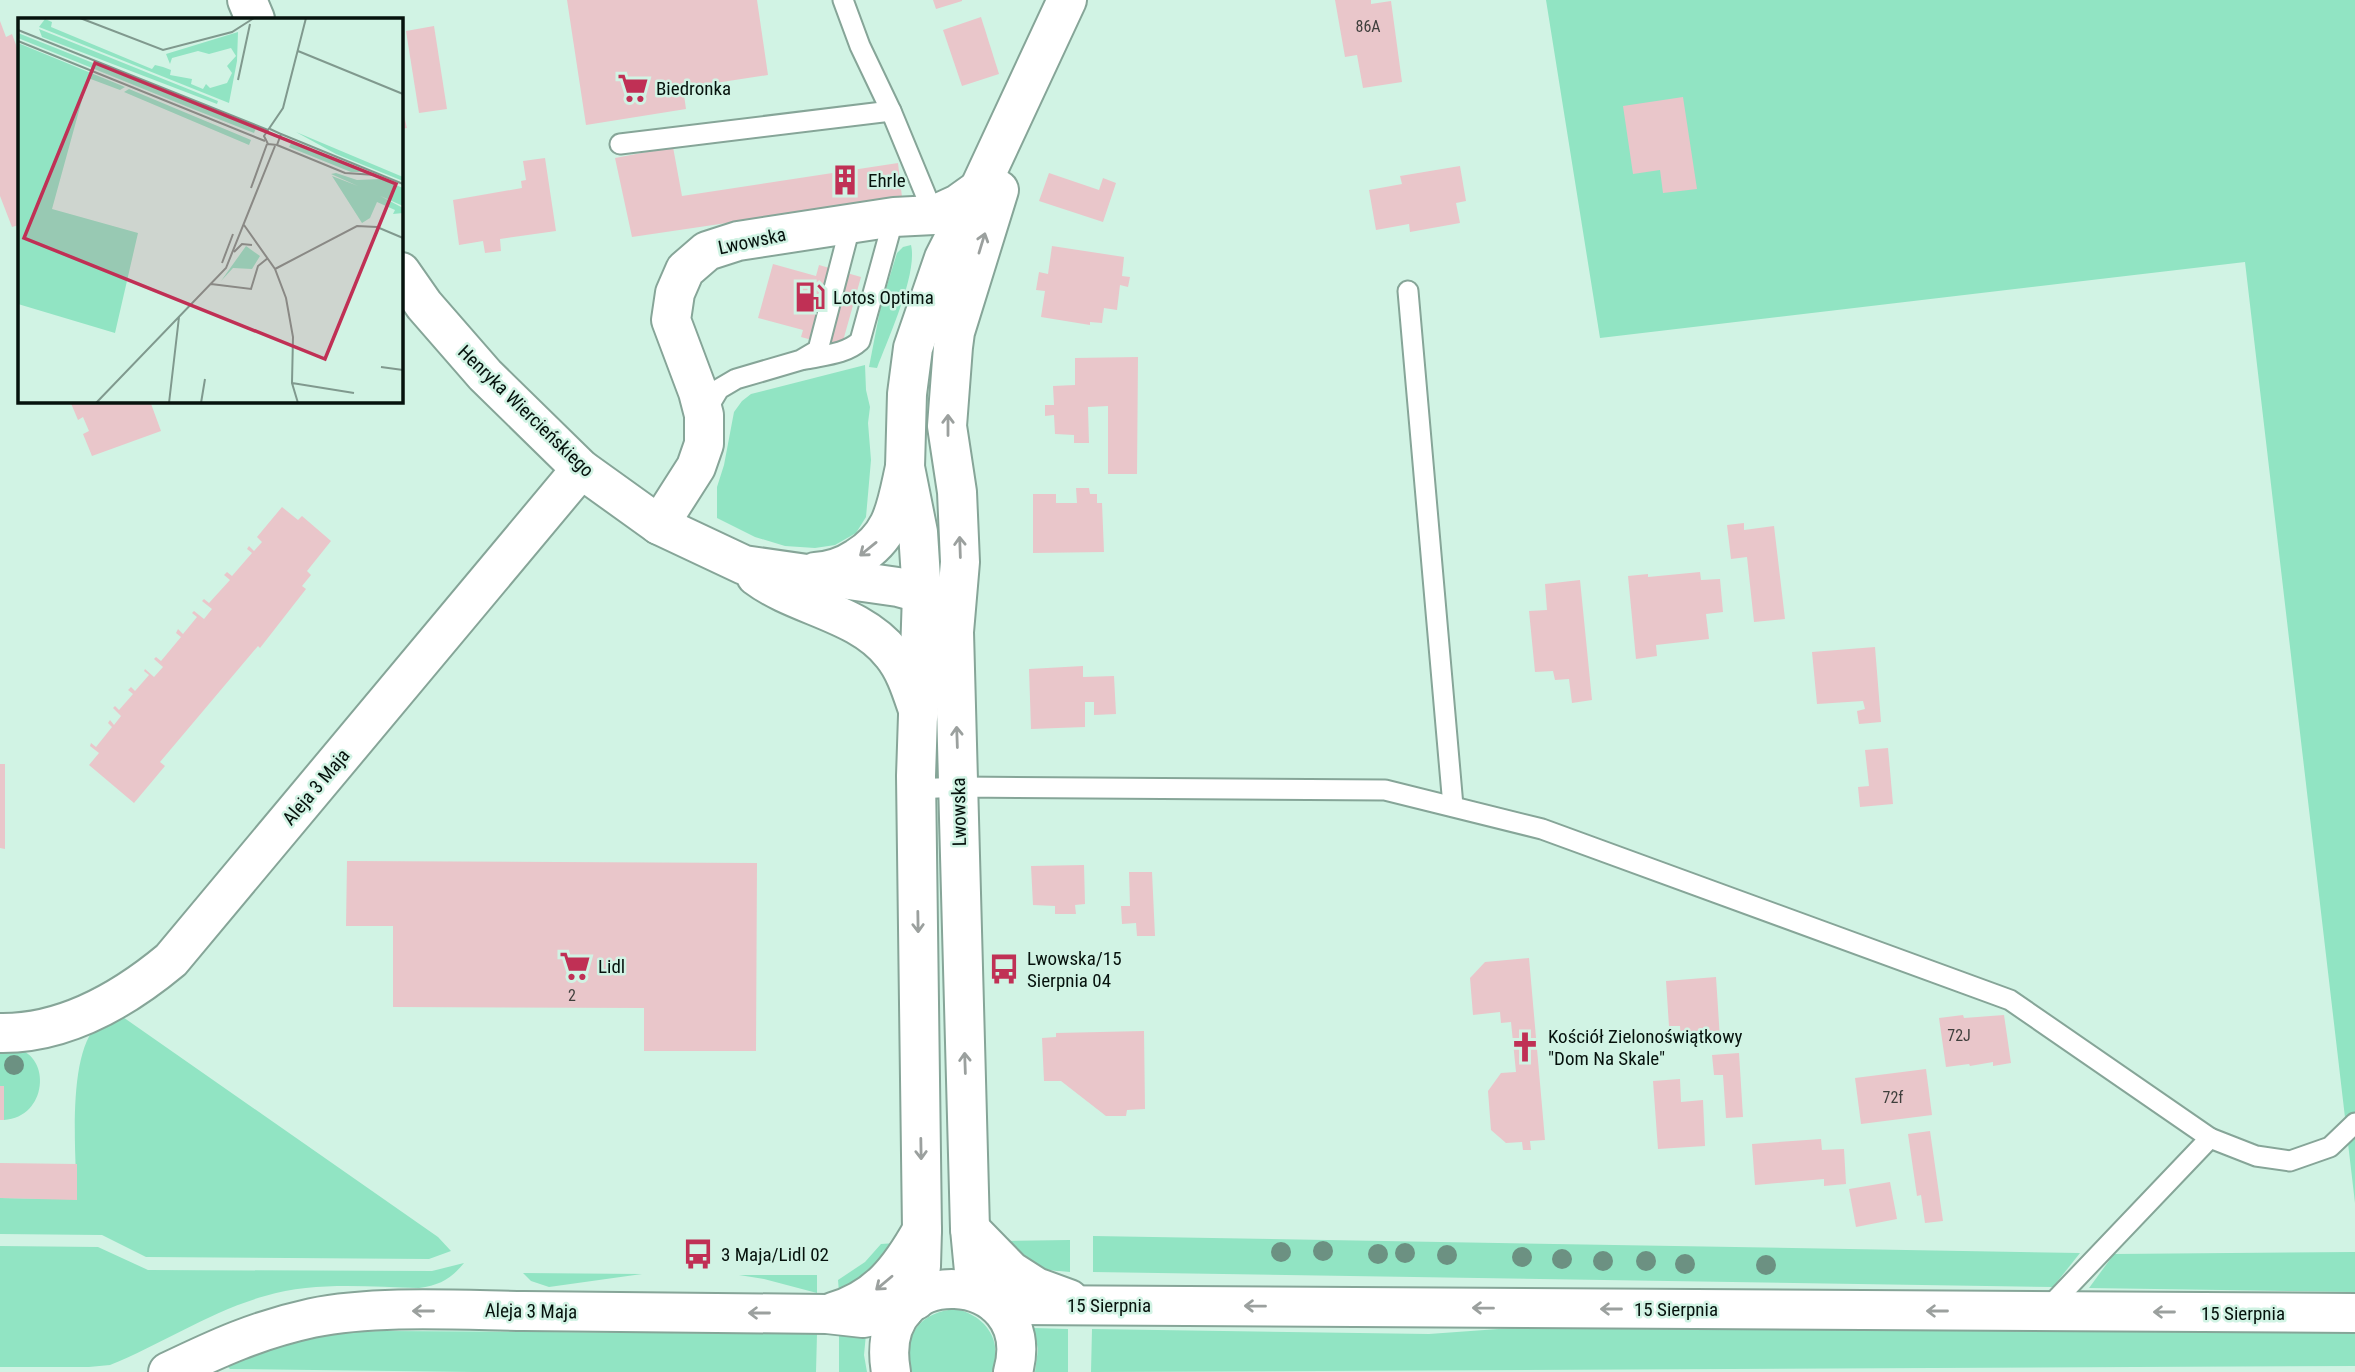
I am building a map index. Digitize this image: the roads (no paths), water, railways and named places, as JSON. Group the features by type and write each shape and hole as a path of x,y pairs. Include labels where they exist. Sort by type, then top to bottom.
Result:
{"street":[{"path":"247,0 255,18"},
{"name":"Lwowska","path":"987,1299 970,1229 959,788 938,615 905,467 906,394 913,348 942,231 979,189 1067,0"},
{"name":"Lwowska","path":"955,332 1038,63"},
{"name":"Lwowska","path":"659,525 696,467 704,444 704,415 698,392 671,320 675,293 685,270 707,251 738,241 851,223 894,218 942,231"},
{"name":"Lwowska","path":"891,1372 889,1341 894,1327 910,1305 921,1266 916,789 919,713 938,615 960,562 957,492 947,426 956,295 942,231"},
{"name":"Henryka Wiercieńskiego","path":"402,273 460,348 582,469 659,525 744,565 769,587 842,618 877,638 892,653 908,681 919,713"},
{"name":"Lwowska","path":"799,573 823,572 846,565 869,550 885,534 894,515 905,467"},
{"name":"Aleja 3 Maja","path":"0,1033 38,1029 92,1012 118,999 171,960 582,469"},
{"name":"Henryka Wiercieńskiego","path":"744,565 898,587 938,615"},
{"name":"Henryka Wiercieńskiego","path":"842,618 880,626 938,615"},
{"path":"970,1229 1011,1270 1036,1287 1081,1304"},
{"path":"827,1314 854,1306 894,1274 922,1230"},
{"name":"15 Sierpnia","path":"910,1305 940,1289 955,1288 987,1299 1081,1304 2355,1313"},
{"path":"987,1299 1008,1319 1015,1335 1017,1352 1013,1372"},
{"name":"Aleja 3 Maja","path":"168,1372 261,1330 314,1318 369,1311 827,1314 863,1318 910,1305"}],"lane":[{"path":"843,0 860,46 942,231"},
{"path":"620,144 891,111"},
{"path":"704,415 719,389 728,384 750,374 841,352 860,341 894,218"},
{"path":"801,360 818,350 851,223"},
{"path":"1408,291 1454,806"},
{"path":"916,789 1385,790 1542,829 2010,1000 2210,1138 2256,1156 2290,1161 2330,1147 2355,1122"},
{"path":"2045,1311 2210,1138"}],"place":[{"name":"Biedronka","path":"633,88"},
{"name":"Ehrle","path":"845,180"},
{"name":"Lotos Optima","path":"810,297"},
{"name":"Lidl","path":"575,966"},
{"name":"Lwowska/15 Sierpnia 04","path":"1004,969"},
{"name":"Kościół Zielonoświątkowy \"Dom Na Skale\"","path":"1525,1047"},
{"name":"3 Maja/Lidl 02","path":"698,1254"}]}
